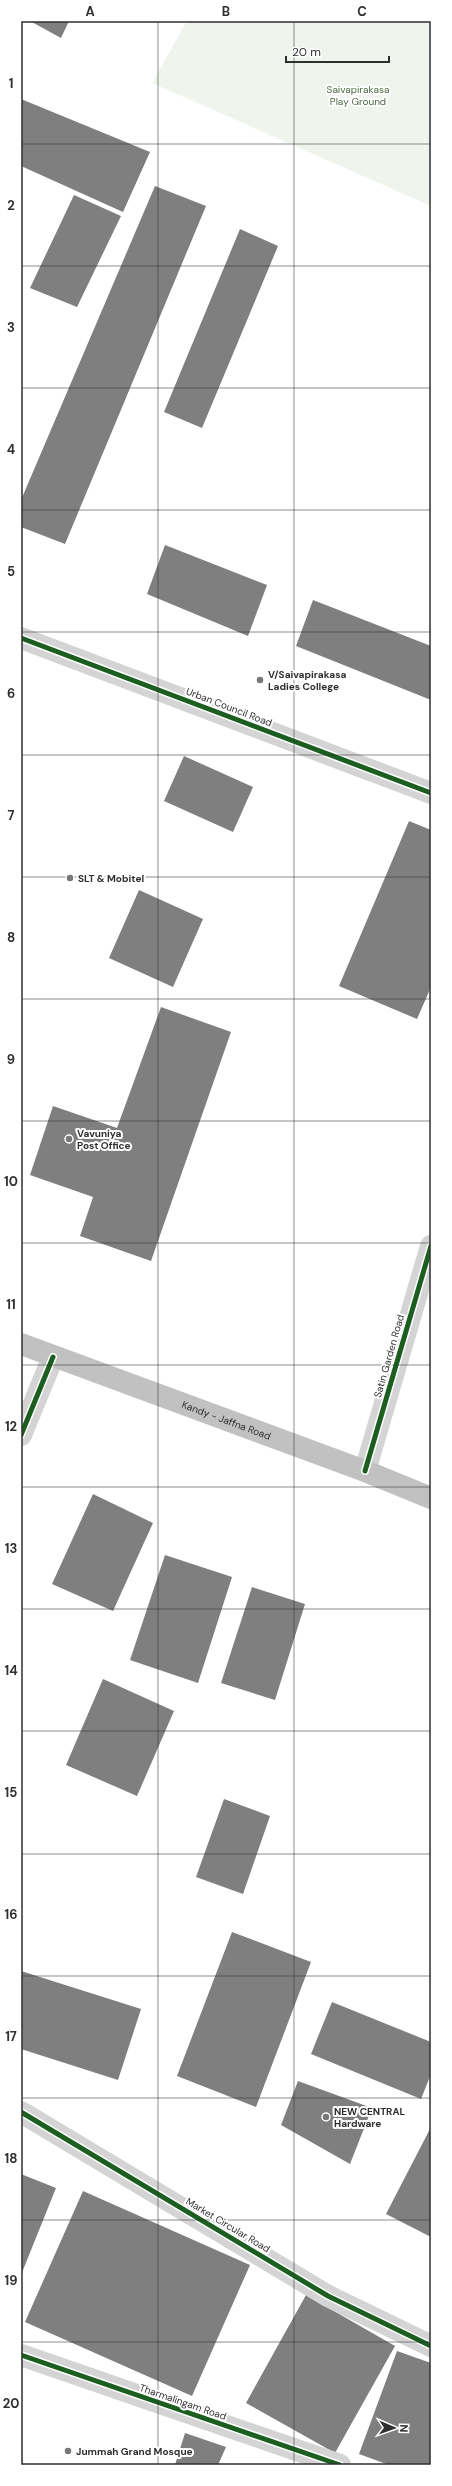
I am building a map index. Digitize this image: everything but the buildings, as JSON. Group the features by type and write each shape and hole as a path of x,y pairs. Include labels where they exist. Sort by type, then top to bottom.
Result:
{"highway":[{"name":"Kandy - Jaffna Road","path":"21,1344 365,1471 431,1498"}],"street":[{"name":"Urban Council Road","path":"21,638 431,794"},
{"name":"Satin Garden Road","path":"365,1471 431,1246"},
{"path":"21,1436 53,1357"},
{"name":"Market Circular Road","path":"21,2112 328,2296 431,2346"},
{"name":"Tharmalingam Road","path":"21,2355 340,2465"}],"green space":[{"name":"Saivapirakasa Play Ground","path":"187,21 431,21 431,206 152,83"}],"cycle path":[{"path":"21,638 431,793"},
{"path":"365,1471 431,1246"},
{"path":"21,1435 53,1357"},
{"path":"21,2112 328,2296 431,2346"},
{"path":"21,2355 340,2465"}],"place":[{"name":"V/Saivapirakasa Ladies College","path":"260,680"},
{"name":"SLT & Mobitel","path":"70,878"},
{"name":"Vavuniya Post Office","path":"69,1139"},
{"name":"NEW CENTRAL Hardware","path":"326,2117"},
{"name":"Jummah Grand Mosque","path":"68,2451"}]}
